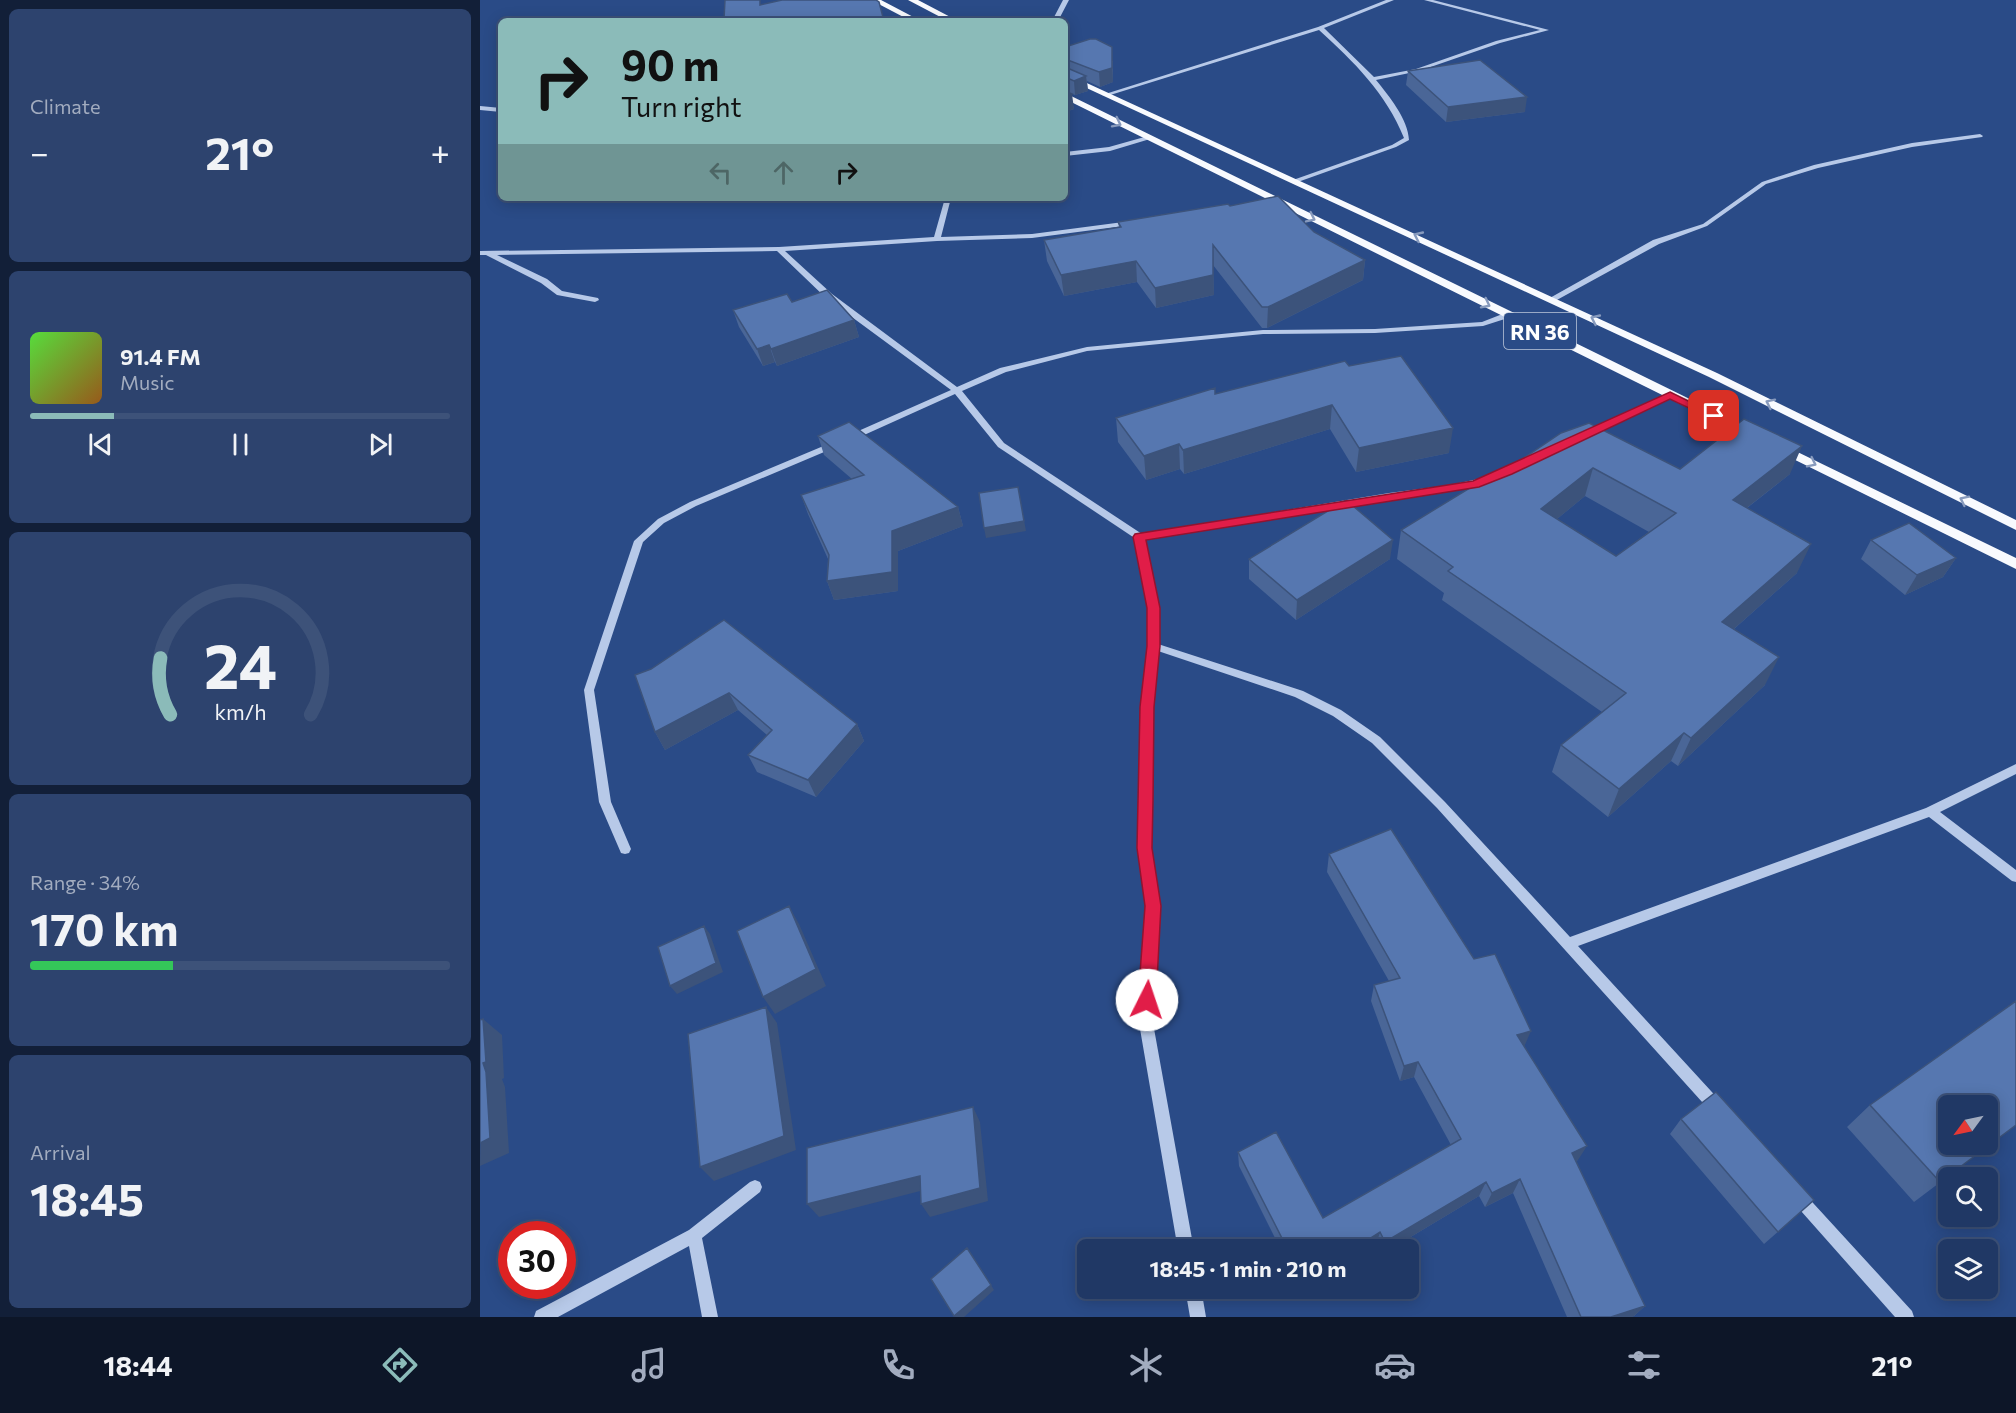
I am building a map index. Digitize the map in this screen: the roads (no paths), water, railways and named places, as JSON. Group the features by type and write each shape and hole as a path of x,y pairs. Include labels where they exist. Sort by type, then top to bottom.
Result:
{"main road":[{"path":"875,0 910,18"},
{"path":"912,0 948,18"},
{"name":"RN 36","path":"1068,76 1713,375 2016,526"},
{"name":"RN 36","path":"1068,98 1274,203 2016,564"}],"street":[{"path":"1057,18 1066,0"},
{"path":"1105,94 1320,28 1390,0"},
{"path":"1374,79 1417,70 1498,42 1546,30 1427,0"},
{"path":"1296,181 1394,146 1407,139 1394,107 1374,79 1320,28"},
{"path":"480,108 498,110"},
{"path":"1552,299 1656,242 1705,225 1764,183 1816,166 1902,148 1980,136"},
{"path":"1068,154 1110,149 1148,138"},
{"path":"937,239 947,201"},
{"path":"483,253 779,249 937,239 1032,236 1138,222"},
{"path":"480,246 483,253 544,281 560,294 595,300"},
{"path":"779,249 829,296 956,390 1001,445 1140,537 1391,495 1449,490 1475,484 1519,467"},
{"path":"625,849 605,802 589,690 639,541 660,521 693,504 769,474 1002,370 1087,349 1263,332 1375,331 1483,324 1508,315"},
{"path":"1573,441 1670,395"},
{"path":"1140,537 1154,608 1147,707 1144,848 1153,906 1146,1023 1184,1239"},
{"path":"1153,646 1299,694 1337,713 1376,740 1441,805 1729,1122"},
{"path":"1568,944 1930,811 2016,769"},
{"path":"1930,811 2016,877"},
{"path":"1785,1184 1906,1317"},
{"path":"542,1317 694,1235 755,1187"},
{"path":"694,1235 710,1317"},
{"path":"1195,1299 1198,1317"}]}
